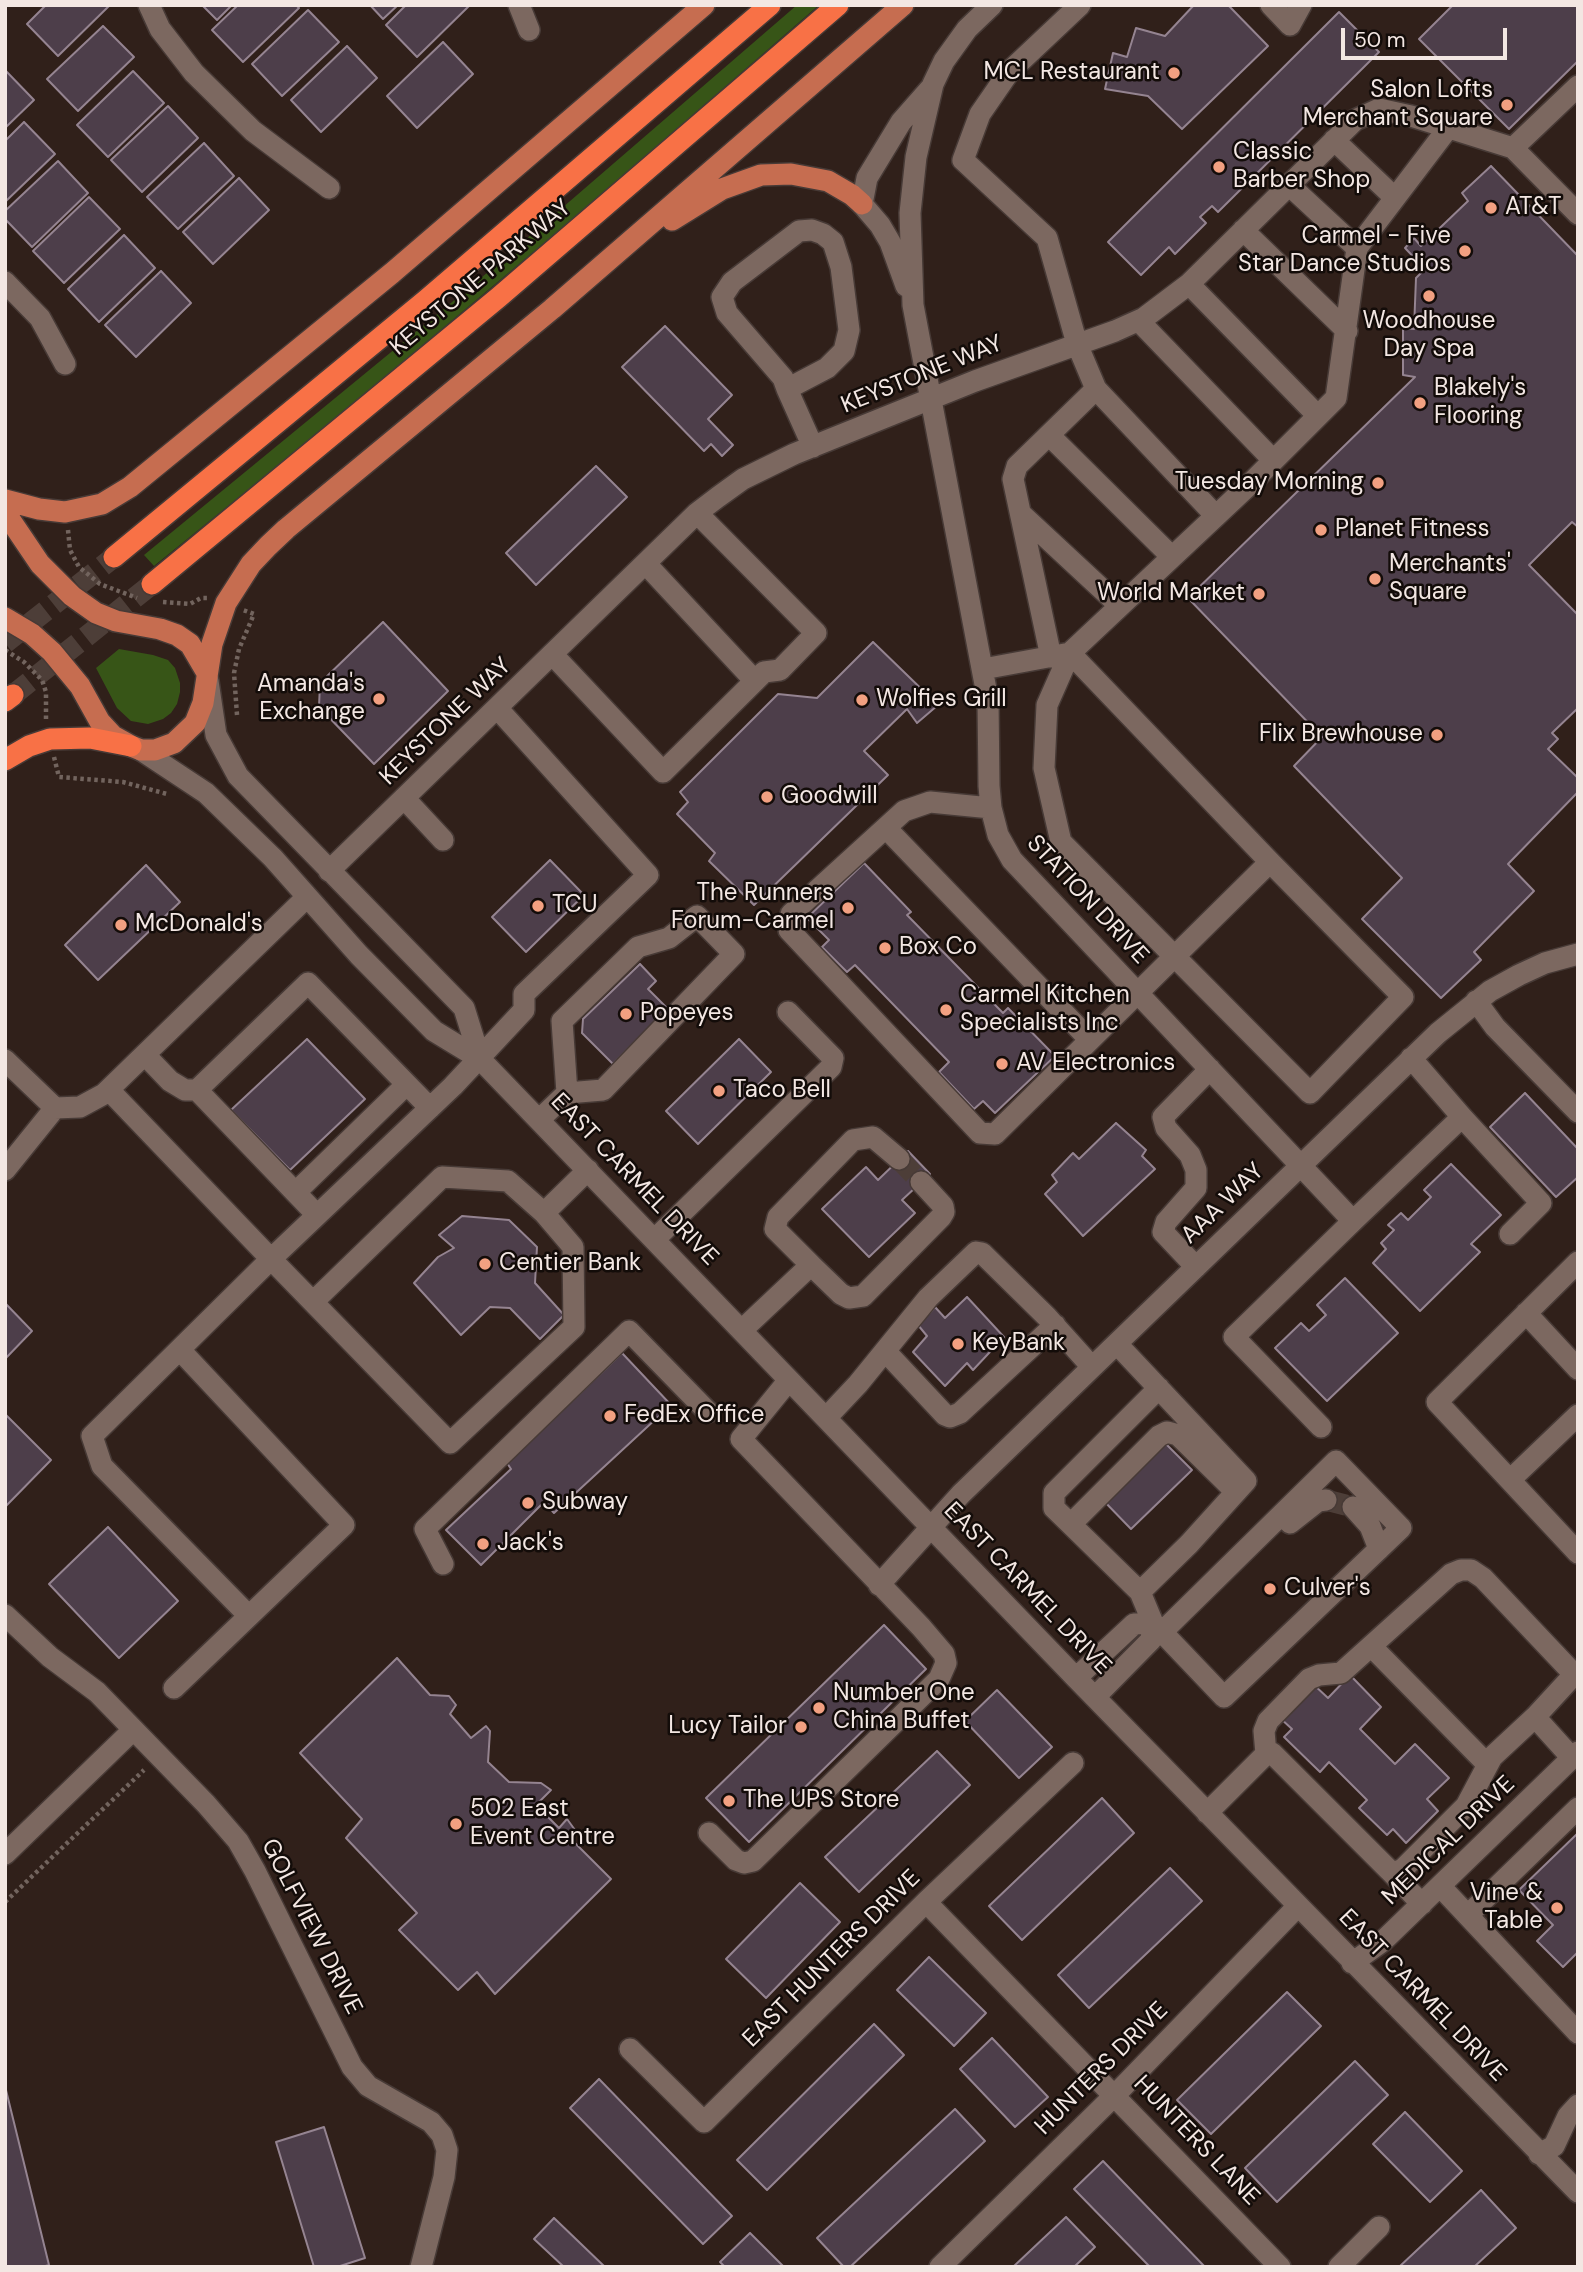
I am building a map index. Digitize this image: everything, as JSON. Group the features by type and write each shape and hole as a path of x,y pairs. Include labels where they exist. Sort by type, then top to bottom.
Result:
{"highway":[{"name":"KEYSTONE PARKWAY","path":"114,556 426,300 770,5"},
{"name":"KEYSTONE PARKWAY","path":"151,595 838,5"},
{"path":"5,760 29,746 50,739 90,738 136,748"}],"main road":[{"path":"5,500 39,509 65,512 102,504 130,488 392,273 704,5"},
{"path":"5,618 32,634 52,652 80,686 106,730 136,748 155,750 166,747 188,732 203,703 212,644 226,603 243,574 268,547 286,529 613,256 903,5"},
{"path":"613,256 722,189 761,175 791,174 828,181 862,204"},
{"path":"5,512 40,564 72,596 96,613 116,621 177,635 190,644 207,676"}],"street":[{"path":"149,5 160,29 194,73 253,131 329,188"},
{"path":"519,5 529,30"},
{"path":"913,305 910,195 933,84 944,61 967,29 992,5"},
{"path":"1080,5 1009,72 980,114 963,160 1047,238 1077,344 1096,389 1216,516"},
{"path":"1271,5 1290,24 1301,5"},
{"path":"913,305 890,242 862,204 867,178 901,122 933,84"},
{"path":"1513,148 1578,86"},
{"name":"KEYSTONE WAY","path":"329,871 697,513 743,479 813,447 975,381 1139,321 1189,284 1355,120 1379,109 1449,127 1513,148 1578,214"},
{"path":"983,670 1060,655 1120,606 1336,398 1357,248 1449,127"},
{"path":"1334,140 1395,198"},
{"path":"1289,185 1357,248"},
{"path":"787,389 827,368 844,351 849,330 841,267 833,242 812,230 799,231 732,282 722,297 727,313 783,378 787,389 813,447"},
{"path":"1243,230 1347,331"},
{"path":"5,282 40,318 65,364"},
{"path":"1189,284 1318,416"},
{"name":"STATION DRIVE","path":"913,305 988,700 991,808 998,835 1012,860 1353,1221"},
{"path":"1139,321 1273,460"},
{"path":"1060,655 1046,705 1044,768 1061,842 1310,1093 1403,997 1060,655 1013,479 1017,466 1096,389"},
{"path":"1049,435 1172,557"},
{"path":"553,655 663,772 764,672 780,670 816,633 697,513"},
{"path":"1020,513 1120,606"},
{"path":"646,564 755,681"},
{"name":"EAST CARMEL DRIVE","path":"207,676 216,734 234,770 253,793 464,1008 480,1059"},
{"path":"249,1616 102,1466 92,1436 271,1259 480,1059 524,1010 524,994 648,875 498,709"},
{"name":"EAST CARMEL DRIVE","path":"136,748 206,793 273,858 359,955 434,1031 480,1059 1352,1963 1546,2150 1578,2192"},
{"path":"404,798 443,839"},
{"path":"991,808 930,802 904,811 791,914 789,930 980,1133 995,1134 1270,862"},
{"path":"886,828 1089,1039"},
{"path":"5,1060 55,1108 80,1107 109,1090 146,1056 307,897"},
{"path":"540,1120 567,1093 603,1090 734,954 697,916 669,938 638,947 562,1021 567,1093"},
{"name":"AAA WAY","path":"879,1585 930,1527 1437,1032 1476,1001 1519,975 1545,963 1578,954"},
{"path":"146,1056 170,1081 184,1090 197,1090 308,983 430,1108"},
{"path":"1476,1001 1496,1027 1578,1112"},
{"path":"655,1239 831,1067 833,1058 788,1012"},
{"path":"1411,1058 1541,1203 1510,1234"},
{"path":"1196,1267 1163,1232 1166,1222 1196,1188 1196,1170 1190,1155 1166,1128 1163,1117 1210,1069"},
{"path":"296,1192 406,1085"},
{"path":"109,1090 450,1443 574,1327 573,1247 544,1213 508,1181 442,1177 314,1301"},
{"path":"197,1090 317,1215"},
{"path":"5,1170 55,1108"},
{"path":"1321,1427 1234,1338 1462,1117"},
{"path":"899,1159 873,1136 853,1140 778,1217 775,1229 841,1294 855,1298 863,1296 944,1212 943,1206 921,1182"},
{"path":"544,1213 588,1170"},
{"path":"826,1418 886,1352 928,1298 976,1252 982,1253 1093,1367"},
{"path":"1578,1262 1437,1402 1578,1553"},
{"path":"742,1330 811,1265"},
{"path":"1526,1313 1578,1369"},
{"path":"886,1352 944,1415 950,1417 960,1413 1051,1321"},
{"path":"443,1564 425,1529 629,1331 708,1412"},
{"path":"1117,1344 1246,1481 1189,1544 1140,1592"},
{"path":"174,1688 344,1525 180,1350"},
{"path":"709,1833 736,1860 744,1863 753,1861 939,1679 946,1663 944,1654 921,1626 741,1439 789,1380"},
{"path":"1095,1697 1151,1640 1158,1628 1217,1579 1336,1461 1401,1528 1224,1697 1158,1628 1140,1592 1054,1508 1054,1493 1159,1388"},
{"path":"1510,1480 1578,1415"},
{"path":"1071,1524 1167,1432 1178,1435 1236,1492"},
{"path":"1217,1579 1233,1575 1301,1513 1318,1501 1326,1500"},
{"path":"1353,1507 1370,1526 1379,1549"},
{"path":"1266,1754 1264,1731 1268,1721 1310,1679 1319,1675 1341,1673 1451,1574 1461,1570 1476,1571 1571,1671 1570,1679 1487,1764 1466,1806 1403,1869 1396,1872 1389,1870"},
{"name":"GOLFVIEW DRIVE","path":"5,1615 50,1657 97,1692 238,1841 256,1871 352,2067 368,2086 431,2122 442,2135 447,2150 444,2177 421,2267"},
{"path":"1076,1678 1133,1623 1158,1628"},
{"path":"1372,1647 1487,1764"},
{"path":"1535,1717 1575,1755"},
{"path":"5,1854 133,1730"},
{"path":"1207,1813 1266,1754 1272,1753 1422,1904"},
{"name":"MEDICAL DRIVE","path":"1352,1963 1383,1941 1575,1755"},
{"name":"EAST HUNTERS DRIVE","path":"630,2049 704,2122 926,1902 1073,1763"},
{"path":"1468,1916 1578,1808"},
{"path":"1440,1886 1578,2033"},
{"name":"HUNTERS LANE","path":"926,1902 1280,2267"},
{"name":"HUNTERS DRIVE","path":"940,2267 1115,2095 1298,1906"},
{"path":"1546,2150 1578,2105"},
{"path":"1339,2267 1379,2227"}],"path":[{"path":"69,536 72,557 79,567 100,584 122,594 151,595 181,604 209,598"},
{"path":"237,720 234,673 239,649 254,614"},
{"path":"5,650 24,662 42,680 46,692 45,717"},
{"path":"58,777 122,782 172,796"},
{"path":"5,1902 159,1755"}],"green space":[{"path":"797,5 819,5 594,201 323,429 154,566 144,555 474,284"},
{"path":"119,649 168,660 175,668 180,692 177,704 163,719 148,724 131,721 117,708 96,668"}],"building":[{"path":"46,5 110,5 58,56 27,24"},
{"path":"202,5 232,5 217,20"},
{"path":"238,5 296,5 299,8 243,62 212,30"},
{"path":"370,5 398,5 383,19"},
{"path":"406,5 470,5 417,57 386,25"},
{"name":"MCL Restaurant","path":"1194,5 1228,5 1268,46 1182,129 1148,96 1105,89 1113,53 1127,57 1136,28 1165,36"},
{"path":"1453,5 1578,5 1578,61 1509,129 1419,39"},
{"path":"308,10 339,42 282,96 252,64"},
{"path":"1339,12 1379,52 1218,212 1212,206 1200,217 1206,223 1175,254 1169,247 1141,275 1108,242"},
{"path":"103,26 134,57 78,111 47,79"},
{"path":"443,42 473,74 417,128 387,96"},
{"path":"347,46 377,78 321,132 291,100"},
{"path":"5,70 34,100 5,128"},
{"path":"133,71 164,103 108,157 77,125"},
{"path":"168,106 198,138 142,192 111,160"},
{"path":"24,122 55,154 5,202 5,141"},
{"path":"204,143 234,176 178,229 147,197"},
{"path":"58,161 88,193 32,247 5,219 5,211"},
{"name":"Merchants' Square","path":"1491,166 1578,256 1578,527 1572,522 1529,565 1578,615 1578,708 1552,733 1558,739 1548,749 1578,778 1578,792 1508,864 1534,891 1474,952 1481,960 1441,998 1362,919 1402,878 1294,766 1322,737 1188,598 1415,377 1403,375 1403,328 1414,329 1416,278 1425,269 1405,248 1414,238 1421,246 1468,201 1462,193"},
{"path":"239,178 269,210 213,264 183,232"},
{"path":"89,197 120,229 64,283 33,251"},
{"path":"124,235 155,268 99,322 68,289"},
{"path":"161,271 191,303 136,357 105,325"},
{"path":"665,326 732,395 708,419 733,445 722,456 711,444 704,451 622,367"},
{"path":"596,466 627,497 536,585 506,553"},
{"name":"Amanda's Exchange","path":"383,622 448,691 374,764 319,707 320,683"},
{"path":"873,642 938,705 917,723 907,709 864,751 888,775 754,905 709,861 715,853 677,814 688,802 680,792 778,694 817,698"},
{"name":"TCU","path":"550,860 584,895 526,952 492,917"},
{"path":"864,863 911,912 907,915 1003,1013 1008,1008 1055,1056 995,1113 983,1101 974,1109 939,1072 949,1062 855,965 847,972 822,947 829,940 807,918"},
{"name":"McDonald's","path":"146,865 180,902 98,980 65,945"},
{"name":"Popeyes","path":"640,964 656,981 648,989 668,1009 613,1064 582,1033 583,1019"},
{"path":"307,1039 365,1099 290,1170 231,1110"},
{"name":"Taco Bell","path":"739,1039 771,1072 698,1144 666,1111"},
{"path":"1525,1093 1578,1149 1578,1177 1556,1197 1490,1127"},
{"path":"1116,1123 1146,1150 1142,1156 1155,1169 1083,1236 1045,1194 1057,1182 1052,1175 1073,1153 1079,1159"},
{"path":"908,1151 930,1174 902,1200 915,1213 869,1257 822,1209 866,1167 878,1180"},
{"path":"1451,1164 1501,1215 1471,1244 1480,1252 1420,1311 1373,1263 1386,1249 1381,1243 1394,1230 1388,1225 1401,1213 1408,1220 1431,1197 1424,1190"},
{"path":"462,1216 509,1220 537,1247 535,1283 564,1315 540,1339 510,1308 490,1307 461,1335 414,1283 438,1257 454,1248 439,1235"},
{"path":"1345,1278 1398,1333 1327,1401 1275,1348 1301,1323 1309,1331 1326,1315 1317,1305"},
{"name":"KeyBank","path":"967,1297 1004,1337 973,1370 967,1363 945,1386 913,1352 927,1336 918,1325 935,1307 945,1318"},
{"path":"5,1303 32,1331 5,1359"},
{"path":"622,1353 671,1405 554,1513 544,1502 481,1565 446,1530 511,1469 507,1463"},
{"path":"5,1414 51,1460 5,1507"},
{"path":"1162,1440 1192,1470 1131,1529 1101,1498"},
{"path":"108,1527 178,1601 119,1658 49,1584"},
{"path":"884,1625 926,1669 749,1842 706,1798"},
{"name":"502 East Event Centre","path":"397,1658 430,1695 449,1696 456,1705 450,1714 471,1738 486,1726 490,1731 488,1762 509,1782 541,1783 551,1790 536,1805 559,1828 567,1819 575,1830 575,1843 611,1879 495,1994 477,1972 458,1990 399,1930 417,1913 346,1838 362,1819 300,1753"},
{"path":"1350,1675 1381,1707 1360,1729 1395,1764 1415,1744 1449,1778 1427,1799 1438,1811 1406,1843 1393,1829 1387,1835 1359,1808 1367,1800 1329,1762 1320,1772 1284,1737 1292,1729 1280,1718 1313,1684 1328,1698"},
{"path":"997,1690 1052,1747 1019,1778 965,1721"},
{"path":"937,1751 970,1785 859,1892 825,1857"},
{"path":"1102,1798 1134,1833 1022,1940 989,1906"},
{"name":"Vine & Table","path":"1578,1833 1578,1952 1563,1967 1537,1941 1553,1925 1519,1890"},
{"path":"1170,1868 1202,1901 1089,2008 1058,1975"},
{"path":"800,1883 840,1922 766,1998 726,1959"},
{"path":"929,1957 986,2013 954,2046 897,1990"},
{"path":"1287,1992 1321,2026 1211,2134 1177,2100"},
{"path":"874,2024 904,2055 767,2190 737,2160"},
{"path":"992,2038 1048,2097 1015,2127 960,2069"},
{"path":"1355,2061 1388,2095 1277,2202 1245,2168"},
{"path":"599,2079 732,2216 703,2244 570,2108"},
{"path":"5,2086 49,2265 42,2267 5,2267"},
{"path":"955,2109 985,2141 850,2267 844,2267 817,2238"},
{"path":"1405,2112 1462,2171 1430,2202 1373,2144"},
{"path":"324,2127 365,2258 337,2267 314,2267 276,2142"},
{"path":"1103,2161 1205,2267 1150,2267 1074,2189"},
{"path":"1481,2190 1516,2228 1474,2267 1399,2267"},
{"path":"1066,2217 1095,2247 1074,2267 1013,2267"},
{"path":"554,2218 605,2267 564,2267 534,2239"},
{"path":"750,2233 784,2267 725,2267 720,2262"}],"tunnel":[{"path":"5,643 114,557"},
{"path":"13,695 152,584"},
{"path":"899,1159 921,1182"},
{"path":"1326,1500 1353,1507"}],"place":[{"name":"MCL Restaurant","path":"1174,73"},
{"name":"Salon Lofts Merchant Square","path":"1507,105"},
{"name":"Classic Barber Shop","path":"1219,167"},
{"name":"AT&T","path":"1491,208"},
{"name":"Carmel - Five Star Dance Studios","path":"1465,251"},
{"name":"Woodhouse Day Spa","path":"1429,296"},
{"name":"Blakely's Flooring","path":"1420,403"},
{"name":"Tuesday Morning","path":"1378,483"},
{"name":"Planet Fitness","path":"1321,530"},
{"name":"Merchants' Square","path":"1375,579"},
{"name":"World Market","path":"1259,594"},
{"name":"Amanda's Exchange","path":"379,699"},
{"name":"Wolfies Grill","path":"862,700"},
{"name":"Flix Brewhouse","path":"1437,735"},
{"name":"Goodwill","path":"767,797"},
{"name":"TCU","path":"538,906"},
{"name":"The Runners Forum-Carmel","path":"848,908"},
{"name":"McDonald's","path":"121,925"},
{"name":"Box Co","path":"885,948"},
{"name":"Carmel Kitchen Specialists Inc","path":"946,1010"},
{"name":"Popeyes","path":"626,1014"},
{"name":"AV Electronics","path":"1002,1064"},
{"name":"Taco Bell","path":"719,1091"},
{"name":"Centier Bank","path":"485,1264"},
{"name":"KeyBank","path":"958,1344"},
{"name":"FedEx Office","path":"610,1416"},
{"name":"Subway","path":"528,1503"},
{"name":"Jack's","path":"483,1544"},
{"name":"Culver's","path":"1270,1589"},
{"name":"Number One China Buffet","path":"819,1708"},
{"name":"Lucy Tailor","path":"801,1727"},
{"name":"The UPS Store","path":"729,1801"},
{"name":"502 East Event Centre","path":"456,1824"},
{"name":"Vine & Table","path":"1557,1908"}]}
